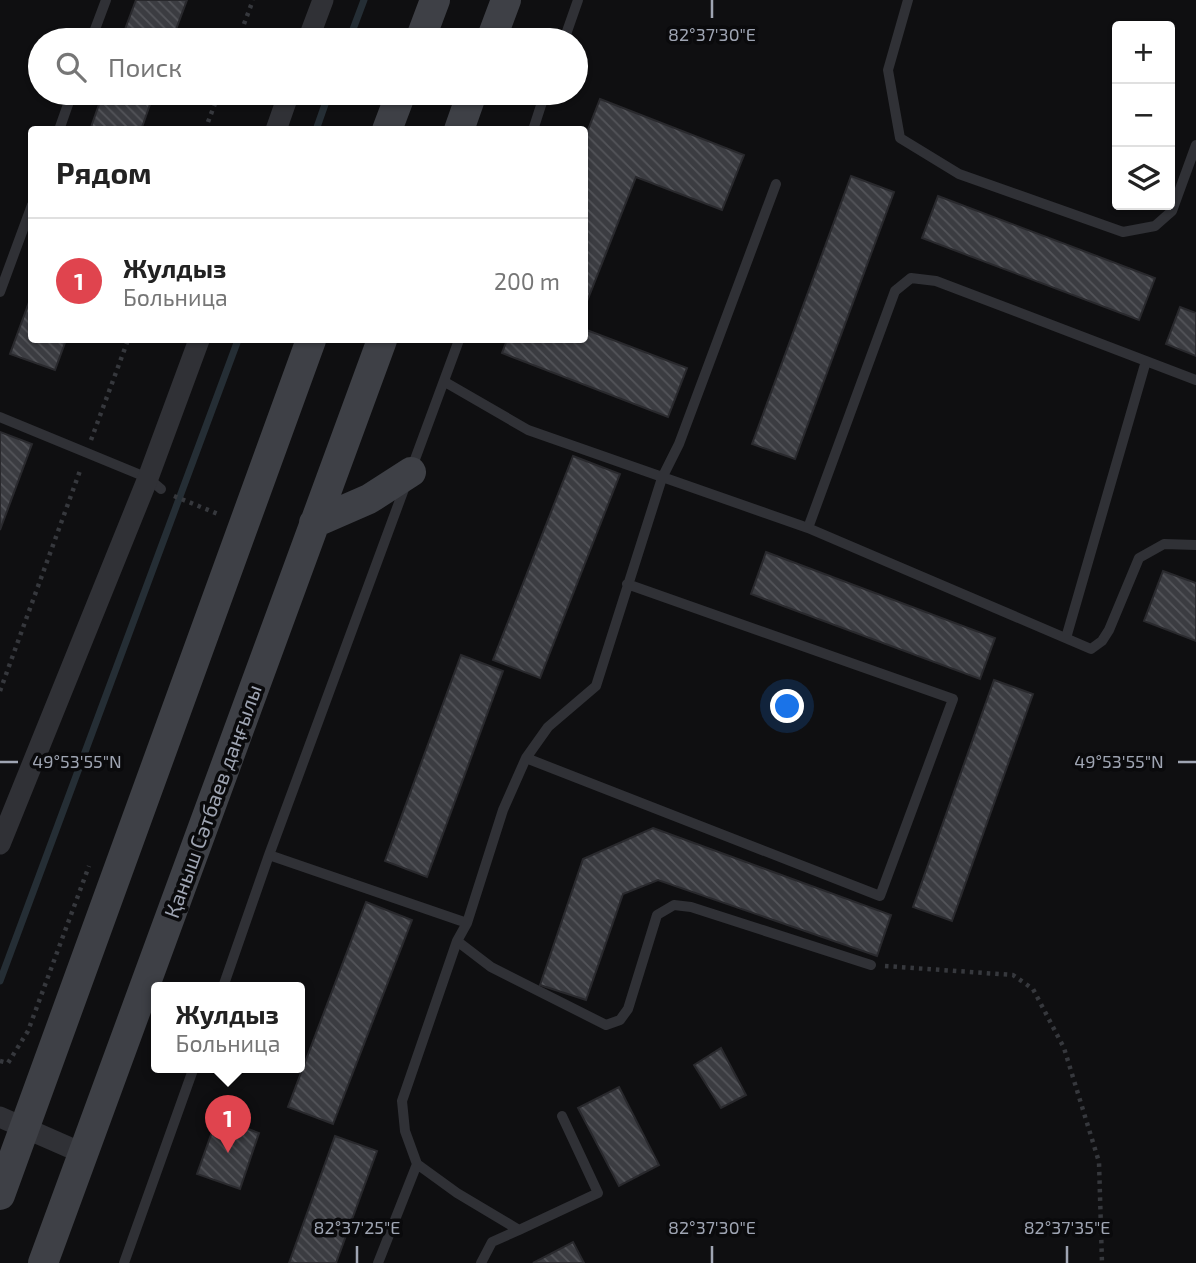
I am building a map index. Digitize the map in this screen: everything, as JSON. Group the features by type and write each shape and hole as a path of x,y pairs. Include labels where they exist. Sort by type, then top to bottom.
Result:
{"main road":[{"path":"424,28 435,0"},
{"path":"496,28 506,0"},
{"path":"389,126 396,105"},
{"path":"460,126 467,105"},
{"path":"0,1195 12,1122 310,343"},
{"name":"Қаныш Сәтбаев даңғылы","path":"43,1263 381,343"},
{"path":"314,523 369,499 411,472"}],"street":[{"path":"312,28 323,0"},
{"path":"277,126 285,105"},
{"path":"0,844 154,484 198,343"},
{"path":"12,1122 82,1153"}],"lane":[{"path":"96,28 106,0"},
{"path":"568,28 578,0"},
{"path":"908,0 888,70 900,138 959,174 1123,232 1155,226 1172,211 1196,145"},
{"path":"60,126 68,105"},
{"path":"534,126 541,105"},
{"path":"519,1230 457,1193 417,1164 405,1131 402,1101 457,941 467,923 503,810 527,758 548,727 596,686 662,478 679,444 776,184"},
{"path":"0,292 28,216"},
{"path":"808,528 895,291 911,278 936,281 1196,380"},
{"path":"225,982 458,343"},
{"path":"1066,638 1146,361"},
{"path":"445,382 528,430 808,528 1091,649 1102,641 1109,630 1139,558 1164,544 1196,545"},
{"path":"0,417 154,484"},
{"path":"527,758 880,895 953,699 627,584"},
{"path":"269,855 467,923"},
{"path":"457,941 491,967 606,1025 620,1020 628,1009 657,915 674,905 691,907 871,965"},
{"path":"124,1263 192,1073"},
{"path":"481,1263 492,1242 598,1193 562,1116"},
{"path":"378,1263 417,1164"}],"path":[{"path":"242,28 253,0"},
{"path":"207,126 214,105"},
{"path":"0,691 127,343"},
{"path":"154,484 218,514"},
{"path":"871,965 1013,975 1033,989 1064,1048 1099,1162 1102,1263"},
{"path":"0,1061 8,1063"}],"building":[{"path":"136,0 187,0 176,28 126,28"},
{"path":"600,99 744,155 722,210 636,177 588,299 588,130"},
{"path":"99,105 150,105 142,126 91,126"},
{"path":"851,176 894,192 795,459 752,444"},
{"path":"938,196 1155,278 1139,320 922,238"},
{"path":"28,305 28,343 65,343 55,370 10,354"},
{"path":"1180,307 1196,313 1196,356 1166,344"},
{"path":"588,331 687,368 668,417 502,353 506,343 588,343"},
{"path":"0,432 32,444 0,530"},
{"path":"573,456 620,474 540,678 493,660"},
{"path":"766,552 995,638 980,679 751,594"},
{"path":"1163,571 1196,583 1196,641 1144,621"},
{"path":"461,655 503,671 427,877 385,861"},
{"path":"994,680 1033,694 952,921 913,907"},
{"path":"653,828 891,915 877,956 658,880 623,894 586,1000 540,985 583,859"},
{"path":"366,902 412,920 333,1124 288,1107 301,1073 305,1073 305,1062"},
{"path":"721,1048 746,1095 721,1108 694,1065"},
{"path":"619,1087 659,1165 619,1186 578,1108"},
{"path":"217,1118 259,1133 240,1189 197,1174"},
{"path":"335,1136 377,1151 336,1263 289,1263"},
{"path":"573,1242 584,1263 533,1263"}],"waterway":[{"path":"354,28 364,0"},
{"path":"317,126 325,105"},
{"path":"0,981 237,343"}],"place":[{"name":"Жулдыз","path":"228,1153"}]}
